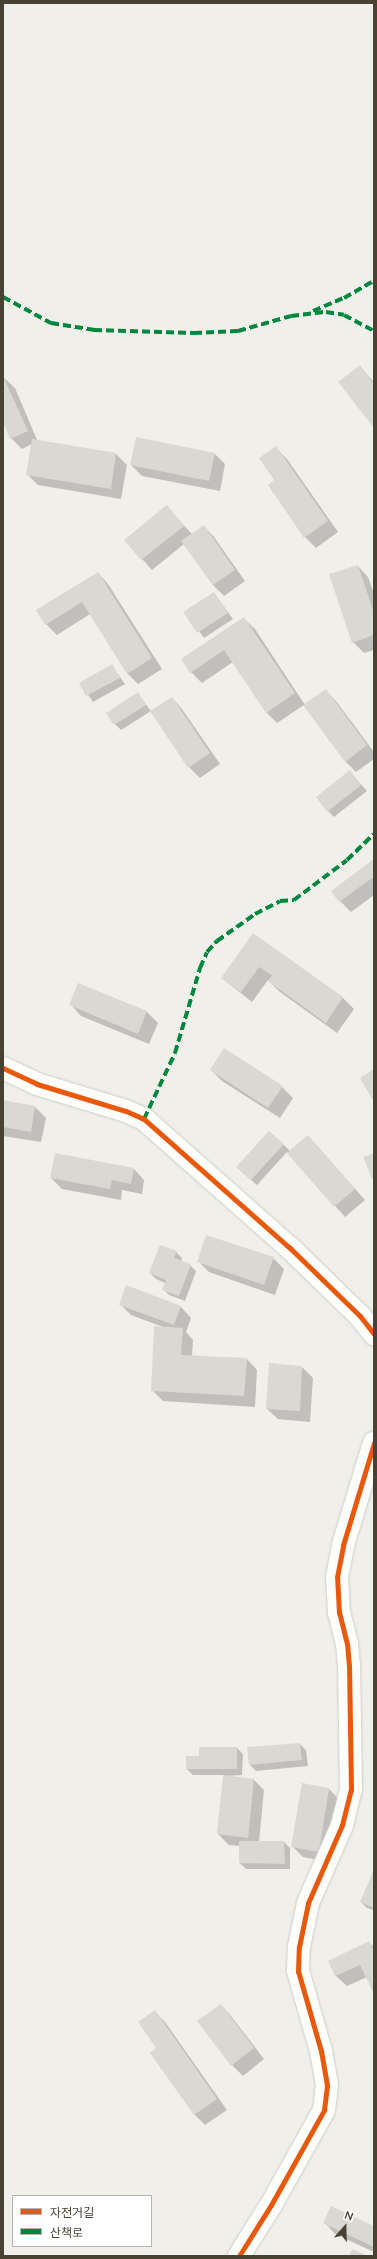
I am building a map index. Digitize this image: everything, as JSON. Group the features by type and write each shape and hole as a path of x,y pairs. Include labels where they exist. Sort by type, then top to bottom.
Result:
{"street":[{"path":"3,1068 37,1084 126,1111 144,1119 290,1248 360,1316 374,1334"},
{"path":"239,2256 275,2198 324,2110 327,2085 321,2051 298,1971 299,1947 308,1903 342,1825 351,1790 349,1666 347,1644 339,1613 337,1577 343,1545 374,1443"}],"building":[{"path":"360,365 374,384 374,428 338,382"},
{"path":"3,376 28,431 10,439 3,422"},
{"path":"136,437 215,453 209,481 130,465"},
{"path":"32,439 116,453 111,489 26,475"},
{"path":"276,446 328,521 304,538 268,485 274,480 259,458"},
{"path":"167,505 184,526 141,560 124,540"},
{"path":"204,525 235,570 213,585 181,541"},
{"path":"358,565 374,613 374,635 352,643 329,574"},
{"path":"98,572 152,658 127,674 82,602 45,625 36,610"},
{"path":"214,592 228,613 197,633 183,612"},
{"path":"244,617 295,693 266,713 224,650 190,673 181,659"},
{"path":"112,664 120,678 86,696 79,683"},
{"path":"326,689 367,745 345,762 303,705"},
{"path":"138,692 146,705 114,725 106,713"},
{"path":"172,697 210,753 188,768 150,711"},
{"path":"350,770 361,785 327,812 316,797"},
{"path":"374,859 374,880 372,878 339,902 331,891"},
{"path":"253,933 343,997 326,1023 268,981 272,975 259,967 241,992 221,978"},
{"path":"78,983 147,1011 138,1034 69,1005"},
{"path":"224,1048 283,1086 268,1108 210,1070"},
{"path":"374,1069 374,1102 360,1078"},
{"path":"3,1100 35,1106 31,1132 3,1127"},
{"path":"269,1131 284,1144 251,1180 236,1167"},
{"path":"308,1135 355,1189 334,1207 287,1153"},
{"path":"55,1153 134,1168 131,1184 112,1180 110,1189 50,1178"},
{"path":"374,1153 374,1179 372,1179 363,1157"},
{"path":"206,1235 274,1257 264,1285 197,1262"},
{"path":"160,1245 177,1251 174,1258 191,1264 179,1296 162,1290 166,1280 149,1273"},
{"path":"126,1285 181,1306 174,1325 119,1305"},
{"path":"154,1326 183,1328 181,1355 247,1358 244,1396 151,1391"},
{"path":"269,1363 302,1366 300,1411 266,1409"},
{"path":"300,1743 302,1760 249,1765 247,1747"},
{"path":"199,1747 237,1747 237,1769 186,1769 186,1756 199,1756"},
{"path":"223,1775 254,1779 248,1838 217,1834"},
{"path":"302,1783 329,1788 319,1852 291,1847"},
{"path":"239,1841 284,1841 285,1864 239,1863"},
{"path":"374,1869 374,1908 360,1902"},
{"path":"369,1941 374,1951 374,1994 360,1965 335,1976 328,1961"},
{"path":"221,2004 254,2048 231,2066 197,2021"},
{"path":"155,2010 217,2099 194,2115 150,2053 156,2048 138,2022"},
{"path":"331,2206 374,2226 374,2247 323,2223"},
{"path":"352,2249 368,2256 349,2256"}],"marked path":[{"path":"313,311 344,298 374,281"},
{"path":"3,297 51,323 94,330 194,333 238,331 291,316 326,312 344,315 374,331"},
{"path":"144,1119 175,1053 200,968 207,952 217,941 255,914 280,901 294,900 347,860 374,834"}],"cycle path":[{"path":"3,1068 37,1084 126,1111 144,1119 290,1248 360,1316 374,1334"},
{"path":"239,2256 271,2205 324,2110 327,2085 321,2051 298,1971 299,1947 308,1903 342,1825 351,1790 349,1666 347,1644 339,1613 337,1577 343,1545 374,1443"}]}
